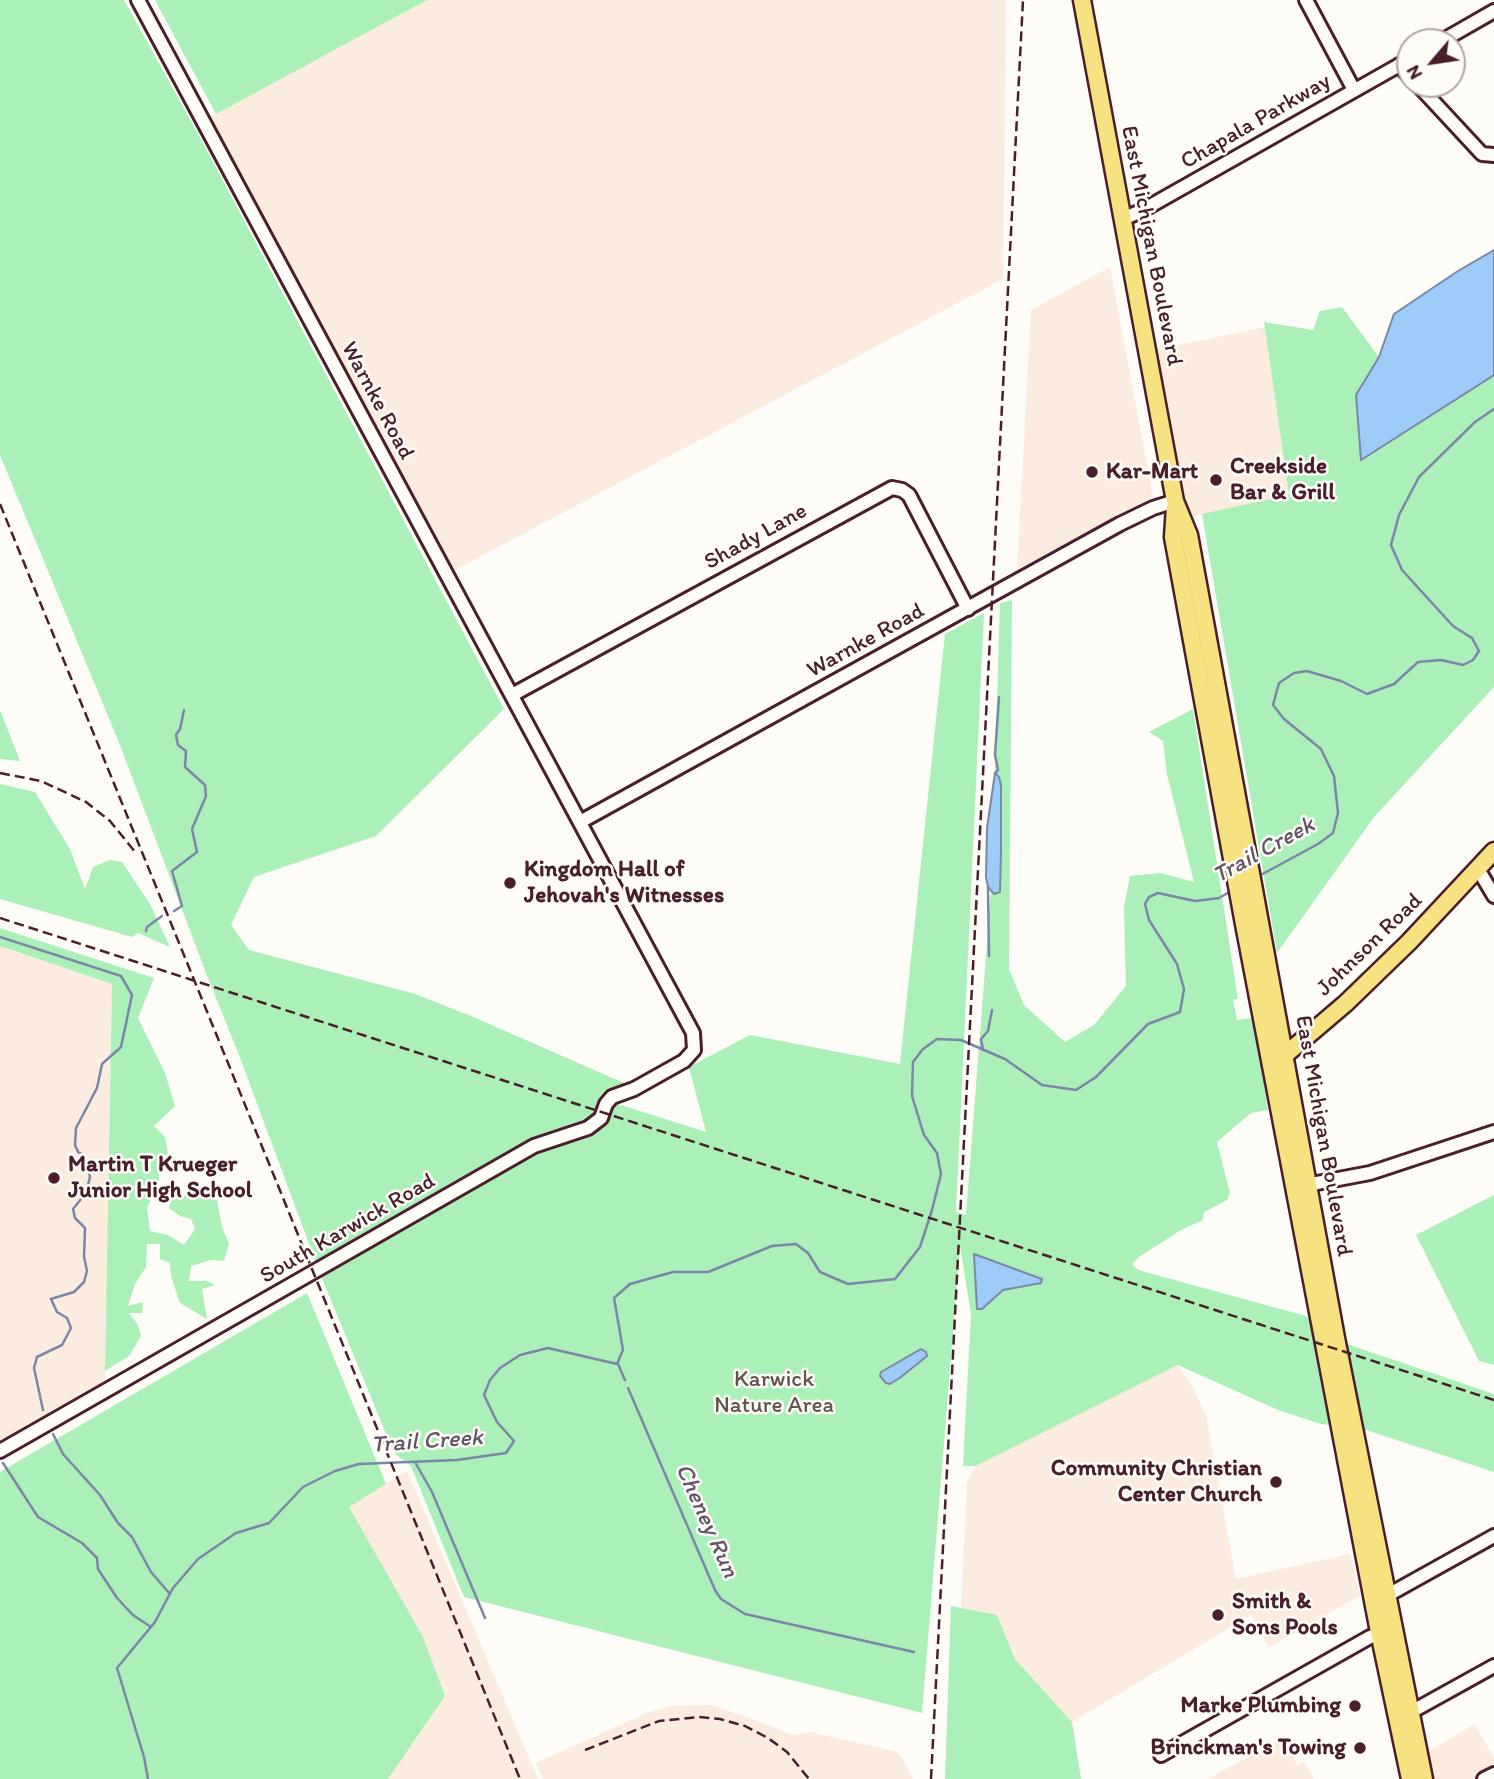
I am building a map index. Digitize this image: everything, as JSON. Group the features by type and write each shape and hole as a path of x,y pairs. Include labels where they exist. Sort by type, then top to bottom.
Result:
{"main road":[{"name":"East Michigan Boulevard","path":"1082,0 1175,501 1189,535 1250,859 1260,914 1277,1056"},
{"name":"East Michigan Boulevard","path":"1175,501 1173,537 1244,924 1277,1056 1301,1186 1336,1338 1410,1779"},
{"name":"Johnson Road","path":"1277,1056 1346,1003 1409,942 1494,852"},
{"name":"East Michigan Boulevard","path":"1387,1631 1411,1712 1424,1779"}],"street":[{"name":"Warnke Road","path":"138,0 693,1033"},
{"path":"1306,0 1354,90"},
{"path":"1464,28 1494,11"},
{"name":"Chapala Parkway","path":"1123,219 1143,211 1396,67"},
{"path":"1430,98 1482,154 1494,155"},
{"name":"Shady Lane","path":"512,695 892,488 909,495 968,609"},
{"name":"Warnke Road","path":"580,822 1120,524 1175,501"},
{"path":"1478,869 1494,896"},
{"name":"South Karwick Road","path":"0,1451 534,1146 588,1128 601,1118 612,1097 634,1089 684,1061 694,1050 693,1033"},
{"path":"1301,1186 1370,1173 1494,1132"},
{"path":"1380,1596 1494,1536"},
{"path":"1161,1755 1387,1631"},
{"path":"1411,1712 1494,1666"},
{"path":"1484,1779 1494,1774"}],"shaded area":[{"path":"427,0 1006,0 1003,279 451,572 206,119"},
{"path":"1110,267 1153,497 1017,569 1031,310"},
{"path":"1265,327 1289,495 1187,518 1178,501 1150,351"},
{"name":"Martin T Krueger Junior High School","path":"0,946 112,984 105,1381 0,1444"},
{"path":"1178,1365 1206,1415 1236,1579 1350,1554 1360,1596 1269,1647 1251,1615 1072,1722 1015,1659 997,1615 961,1608 967,1482 976,1466"},
{"path":"407,1471 538,1779 388,1779 445,1696 349,1506"},
{"path":"711,1705 791,1735 810,1732 894,1751 900,1755 913,1779 543,1779 536,1763 649,1712 671,1706"},
{"path":"1475,1724 1494,1758 1494,1771 1479,1779 1427,1779 1422,1755"},
{"name":"Brinckman's Towing","path":"1282,1738 1297,1765 1304,1761 1314,1779 1208,1779"}],"green space":[{"name":"Karwick Nature Area","path":"0,0 124,0 504,709 376,836 254,877 231,925 249,950 415,994 471,1016 624,1083 602,1099 706,1132 689,1067 750,1035 900,1064 945,634 984,613 956,1212 966,1215 991,892 1000,892 1001,881 999,777 995,773 1000,603 1012,600 1009,969 1024,1005 1065,1042 1094,1025 1126,986 1124,908 1130,876 1160,873 1194,882 1167,774 1163,741 1149,732 1193,709 1238,999 1233,1000 1237,1020 1253,1018 1268,1110 1251,1113 1217,1142 1230,1193 1227,1200 1204,1212 1203,1220 1181,1230 1132,1264 1138,1270 1306,1316 1347,1344 1494,1394 1494,1472 1363,1429 1321,1424 1278,1410 1178,1365 976,1466 963,1466 971,1314 960,1246 922,1713 464,1597 411,1466 394,1453 321,1276 120,745 0,455"},
{"path":"155,0 427,0 216,114"},
{"path":"1342,307 1379,357 1356,395 1361,460 1494,375 1494,687 1374,817 1277,953 1202,514 1289,495 1264,322 1313,330 1320,311"},
{"path":"0,710 20,761 0,759"},
{"path":"0,784 35,792 70,849 85,889 93,867 110,860 122,862 150,904 170,947 138,933 132,937 0,899"},
{"path":"0,928 154,978 138,1018 165,1073 175,1106 154,1126 165,1137 169,1159 158,1159 159,1181 147,1208 150,1231 168,1235 184,1245 195,1229 191,1219 180,1216 169,1208 173,1194 199,1197 217,1200 222,1227 229,1244 224,1261 211,1260 191,1266 189,1281 207,1281 215,1285 202,1289 207,1319 180,1303 171,1276 170,1263 160,1259 160,1244 147,1244 146,1267 135,1284 128,1306 143,1302 142,1313 129,1313 138,1325 141,1336 129,1356 105,1371 112,984 0,946"},
{"path":"1494,1195 1494,1365 1479,1361 1416,1235"},
{"path":"307,1293 386,1484 349,1507 423,1637 445,1696 388,1779 0,1779 0,1472"},
{"path":"951,1606 997,1615 1015,1659 1072,1722 1081,1779 945,1779"}],"water":[{"path":"1494,250 1494,375 1361,460 1356,395 1379,357 1394,314"},
{"path":"995,773 1001,786 1001,851 1000,892 994,894 988,887 986,877 987,828"},
{"path":"974,1254 1042,1279 1041,1283 1003,1290 982,1309 977,1309"},
{"path":"921,1349 927,1356 901,1377 890,1384 880,1376 881,1372"}],"waterway":[{"name":"Trail Creek","path":"1257,877 1333,833 1338,813 1334,776 1321,749 1284,719 1273,705 1279,683 1294,673 1307,671 1341,681 1367,694 1394,684 1418,662 1441,660 1463,665 1473,660 1479,651 1472,638 1453,626 1402,570 1391,545 1399,515 1419,477 1475,422 1494,409"},
{"path":"995,773 998,770 995,755 999,697"},
{"path":"174,911 182,906 172,871 197,852 192,829 206,796 205,785 185,767 186,751 178,745 176,735 184,710"},
{"path":"988,887 989,956"},
{"name":"Trail Creek","path":"148,1779 117,1668 155,1622 173,1588 198,1559 236,1533 269,1523 303,1487 335,1471 359,1464 457,1460 506,1453 514,1441 497,1422 484,1395 490,1380 500,1368 520,1355 548,1348 617,1364 623,1350 614,1298 630,1284 673,1272 708,1272 772,1246 796,1244 808,1253 820,1272 848,1284 895,1279 920,1247 941,1174 937,1153 924,1135 912,1096 913,1062 923,1049 937,1039 961,1040 1005,1059 1042,1085 1076,1090 1096,1077 1148,1024 1180,1012 1184,989 1177,964 1149,920 1145,904 1149,897 1158,893 1195,901 1219,898 1233,890"},
{"path":"146,931 147,927 162,916"},
{"path":"0,937 121,976 132,995 121,1047 102,1064 97,1088 76,1128 75,1145 78,1152 85,1156 90,1177 86,1193 73,1209 75,1218 85,1228 84,1257 87,1271 84,1282 74,1292 51,1299 57,1312 67,1318 71,1328 62,1345 37,1357 34,1368 43,1410"},
{"path":"983,1050 981,1039 988,1031 992,1010"},
{"name":"Cheney Run","path":"618,1364 625,1380"},
{"name":"Cheney Run","path":"628,1388 721,1599 745,1614 914,1652"},
{"path":"53,1434 63,1454 100,1495 118,1523 132,1537 151,1572 170,1594"},
{"path":"415,1462 432,1492 485,1618"},
{"path":"3,1463 38,1517 82,1543 97,1558 98,1569 117,1598 133,1615 151,1627"}],"railway":[{"path":"931,1779 1023,0"},
{"path":"0,504 520,1779"},
{"path":"0,773 41,781 86,802 110,821 136,853"},
{"path":"0,918 1494,1400"},
{"path":"585,1750 659,1721 699,1717 720,1719 745,1726 768,1738 787,1752 809,1779"}],"place":[{"name":"Kar-Mart","path":"1092,472"},
{"name":"Creekside Bar & Grill","path":"1216,480"},
{"name":"Kingdom Hall of Jehovah's Witnesses","path":"510,883"},
{"name":"Martin T Krueger Junior High School","path":"54,1178"},
{"name":"Community Christian Center Church","path":"1276,1482"},
{"name":"Smith & Sons Pools","path":"1218,1615"},
{"name":"Marke Plumbing","path":"1355,1706"},
{"name":"Brinckman's Towing","path":"1360,1748"}]}
